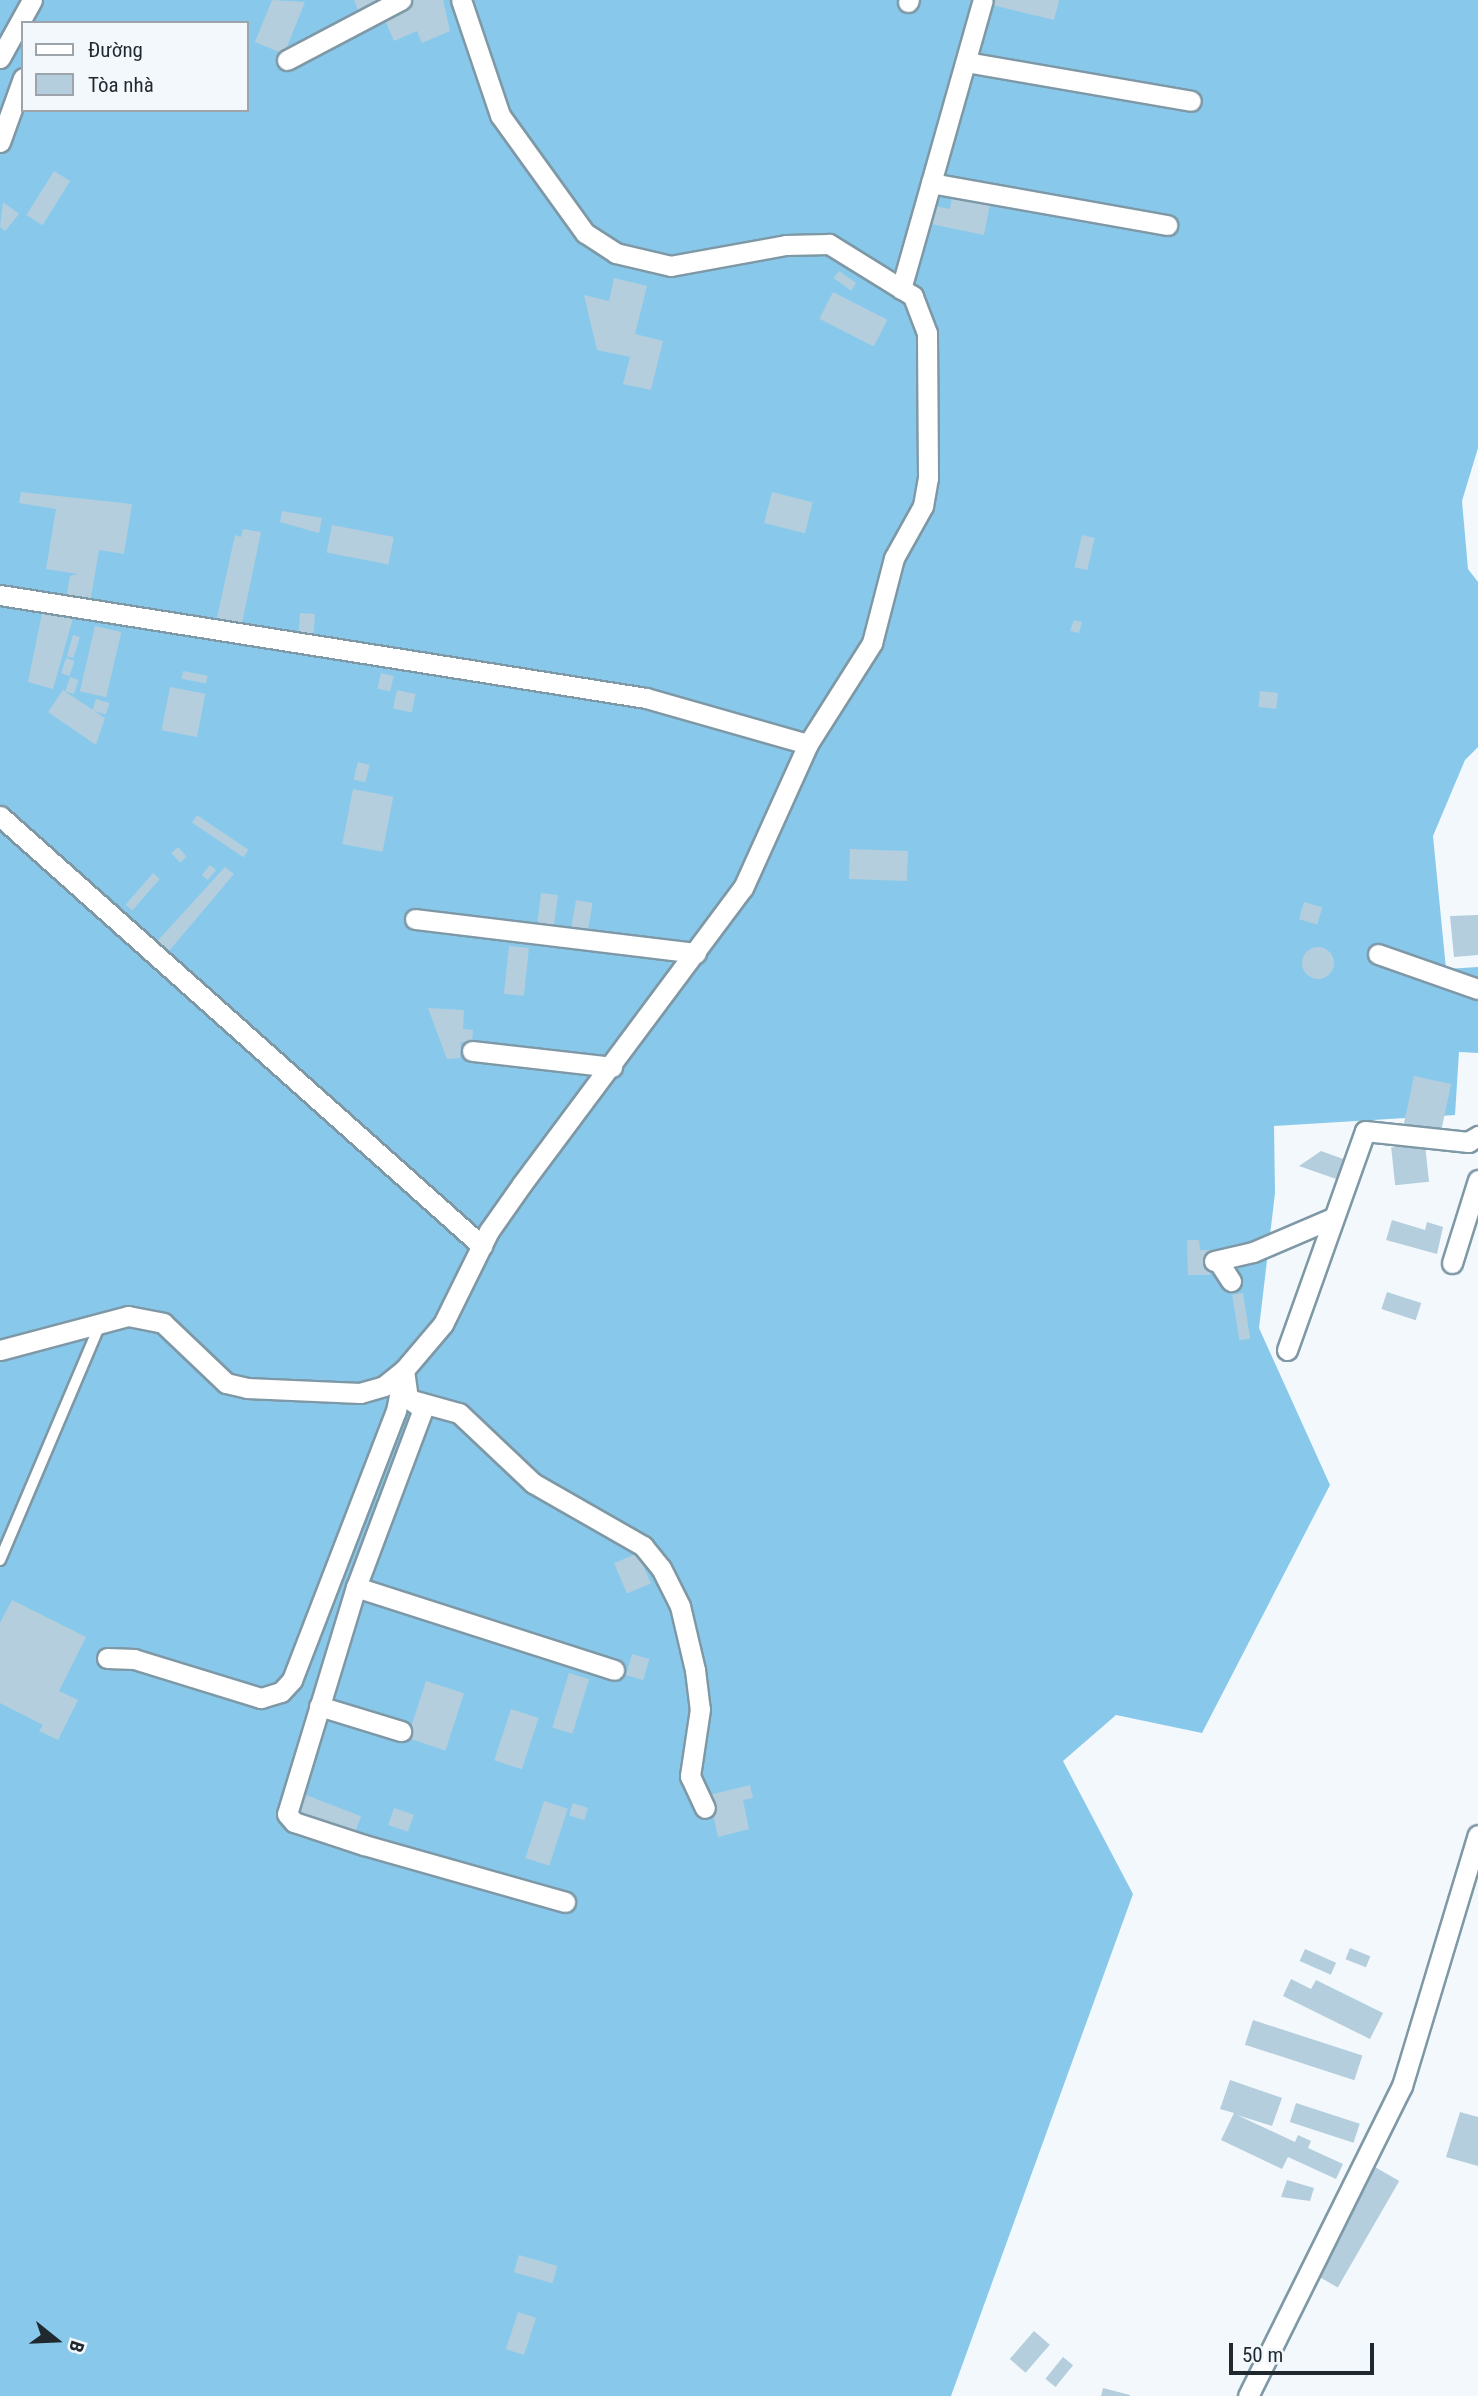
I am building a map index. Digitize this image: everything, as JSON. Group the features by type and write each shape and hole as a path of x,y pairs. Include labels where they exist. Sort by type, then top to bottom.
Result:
{"street":[{"path":"24,21 32,0"},
{"path":"287,60 401,0"},
{"path":"0,1350 101,1320 128,1316 163,1323 210,1370 247,1388 360,1393 384,1386 404,1370 443,1324 482,1247 743,888 808,744 872,643 894,558 926,495 927,333 921,307 901,289 829,244 786,245 671,266 615,253 585,233 500,115 461,0"},
{"path":"901,289 984,0"},
{"path":"0,58 21,29"},
{"path":"966,62 1191,100"},
{"path":"0,142 21,84"},
{"path":"931,183 1167,225"},
{"path":"0,595 646,698 808,744"},
{"path":"0,816 482,1247"},
{"path":"415,919 696,953"},
{"path":"1378,954 1478,989"},
{"path":"472,1051 612,1067"},
{"path":"1287,1350 1330,1219 1365,1131 1468,1142 1478,1136"},
{"path":"1452,1263 1478,1180"},
{"path":"1231,1281 1216,1261 1330,1219"},
{"path":"404,1370 408,1399 422,1409 356,1587 319,1706 289,1818 565,1902"},
{"path":"107,1658 134,1659 261,1698 281,1692 292,1680 391,1424 404,1370"},
{"path":"408,1399 459,1413 533,1483 643,1546 661,1567 680,1606 695,1670 700,1709 690,1776 705,1808"},
{"path":"356,1587 614,1670"},
{"path":"319,1706 401,1731"},
{"path":"1248,2396 1402,2085 1478,1835"}],"lane":[{"path":"0,1560 101,1320"}],"shaded area":[{"path":"0,0 1478,0 1478,448 1462,501 1468,569 1478,582 1478,747 1465,760 1433,836 1446,969 1478,967 1478,1053 1459,1052 1455,1115 1274,1126 1275,1193 1259,1328 1330,1485 1202,1733 1116,1715 1063,1761 1133,1894 951,2396 0,2396"}],"building":[{"path":"272,0 305,2 284,54 255,42"},
{"path":"354,0 390,0 359,13"},
{"path":"412,0 443,0 450,31 422,43 417,31 394,41 382,13"},
{"path":"993,0 1059,0 1054,20 992,5"},
{"path":"54,171 70,181 43,225 26,215"},
{"path":"952,197 990,204 984,235 931,224 935,206 950,209"},
{"path":"3,202 19,214 5,231 0,227"},
{"path":"839,271 856,283 851,290 834,278"},
{"path":"614,278 647,286 635,334 663,341 651,390 623,384 630,357 597,350 584,295 609,301"},
{"path":"833,292 887,320 874,346 819,319"},
{"path":"21,492 132,504 124,554 99,550 90,603 66,599 70,576 78,574 46,569 56,509 19,503"},
{"path":"772,492 813,502 805,533 764,523"},
{"path":"282,511 322,518 319,533 280,522"},
{"path":"332,525 394,537 388,565 327,552"},
{"path":"243,529 261,532 240,633 215,627 235,535 241,537"},
{"path":"1082,535 1095,538 1087,570 1075,567"},
{"path":"43,609 73,618 53,689 28,682"},
{"path":"300,613 315,614 313,635 299,634"},
{"path":"1074,620 1082,622 1079,633 1070,631"},
{"path":"95,626 121,632 106,697 80,691"},
{"path":"73,635 80,637 74,658 67,656"},
{"path":"66,658 75,661 70,676 61,673"},
{"path":"183,671 208,676 206,684 181,679"},
{"path":"381,673 394,676 390,692 377,689"},
{"path":"70,677 79,680 74,694 65,691"},
{"path":"170,687 205,694 197,737 162,730"},
{"path":"63,690 105,718 96,745 48,712"},
{"path":"397,690 416,694 412,713 393,709"},
{"path":"1260,691 1278,693 1276,709 1258,707"},
{"path":"96,699 109,703 106,715 92,710"},
{"path":"358,762 370,765 365,782 354,779"},
{"path":"353,789 393,797 383,852 342,844"},
{"path":"197,815 248,850 243,857 192,822"},
{"path":"178,847 187,857 180,863 171,853"},
{"path":"850,849 908,851 907,881 849,879"},
{"path":"210,865 216,870 208,880 202,875"},
{"path":"225,867 234,874 163,958 151,948"},
{"path":"153,873 160,879 132,911 125,905"},
{"path":"541,893 558,895 553,936 536,934"},
{"path":"576,900 593,903 587,936 570,933"},
{"path":"1304,902 1322,907 1317,925 1299,919"},
{"path":"1478,915 1478,955 1454,957 1450,916"},
{"path":"509,946 529,948 524,996 504,994"},
{"path":"1318,947 1329,952 1334,963 1329,974 1318,979 1307,974 1302,963 1307,952"},
{"path":"428,1008 464,1010 463,1029 473,1030 472,1042 461,1042 460,1058 447,1059"},
{"path":"1414,1076 1451,1084 1441,1132 1404,1124"},
{"path":"1425,1144 1429,1182 1395,1185 1391,1148"},
{"path":"1321,1151 1346,1160 1339,1180 1299,1166"},
{"path":"1392,1220 1425,1230 1427,1222 1443,1227 1437,1254 1386,1240"},
{"path":"1187,1240 1199,1240 1200,1250 1210,1250 1210,1275 1188,1275"},
{"path":"1387,1292 1421,1303 1416,1320 1381,1309"},
{"path":"1243,1293 1250,1338 1239,1340 1232,1295"},
{"path":"638,1553 651,1583 627,1594 614,1563"},
{"path":"12,1600 86,1637 59,1691 78,1700 58,1740 39,1731 43,1725 0,1703 0,1623"},
{"path":"632,1654 649,1659 643,1680 626,1675"},
{"path":"569,1673 589,1679 572,1734 552,1728"},
{"path":"426,1681 464,1693 446,1750 407,1738"},
{"path":"511,1709 539,1718 522,1769 494,1760"},
{"path":"750,1785 753,1798 743,1800 749,1829 718,1837 709,1795"},
{"path":"306,1795 361,1816 353,1838 298,1816"},
{"path":"544,1801 568,1809 549,1866 525,1858"},
{"path":"573,1803 588,1808 584,1820 569,1815"},
{"path":"394,1808 414,1815 408,1832 388,1825"},
{"path":"1350,1948 1370,1956 1366,1967 1346,1959"},
{"path":"1305,1949 1336,1963 1331,1975 1300,1961"},
{"path":"1291,1979 1311,1989 1316,1980 1383,2013 1370,2039 1283,1996"},
{"path":"1253,2020 1362,2056 1354,2080 1245,2045"},
{"path":"1230,2080 1282,2098 1272,2126 1237,2115 1295,2142 1298,2135 1311,2141 1308,2148 1343,2164 1336,2179 1288,2157 1282,2169 1221,2140 1234,2113 1220,2109"},
{"path":"1296,2103 1360,2124 1354,2143 1290,2122"},
{"path":"1460,2112 1478,2117 1478,2166 1446,2157"},
{"path":"1375,2167 1399,2181 1338,2288 1314,2274"},
{"path":"1287,2180 1314,2188 1310,2201 1281,2197"},
{"path":"519,2255 557,2266 552,2283 514,2272"},
{"path":"518,2312 536,2318 524,2355 506,2349"},
{"path":"1034,2331 1050,2345 1026,2373 1010,2359"},
{"path":"1063,2357 1073,2365 1055,2387 1045,2379"},
{"path":"1103,2388 1130,2395 1130,2396 1101,2396"}]}
